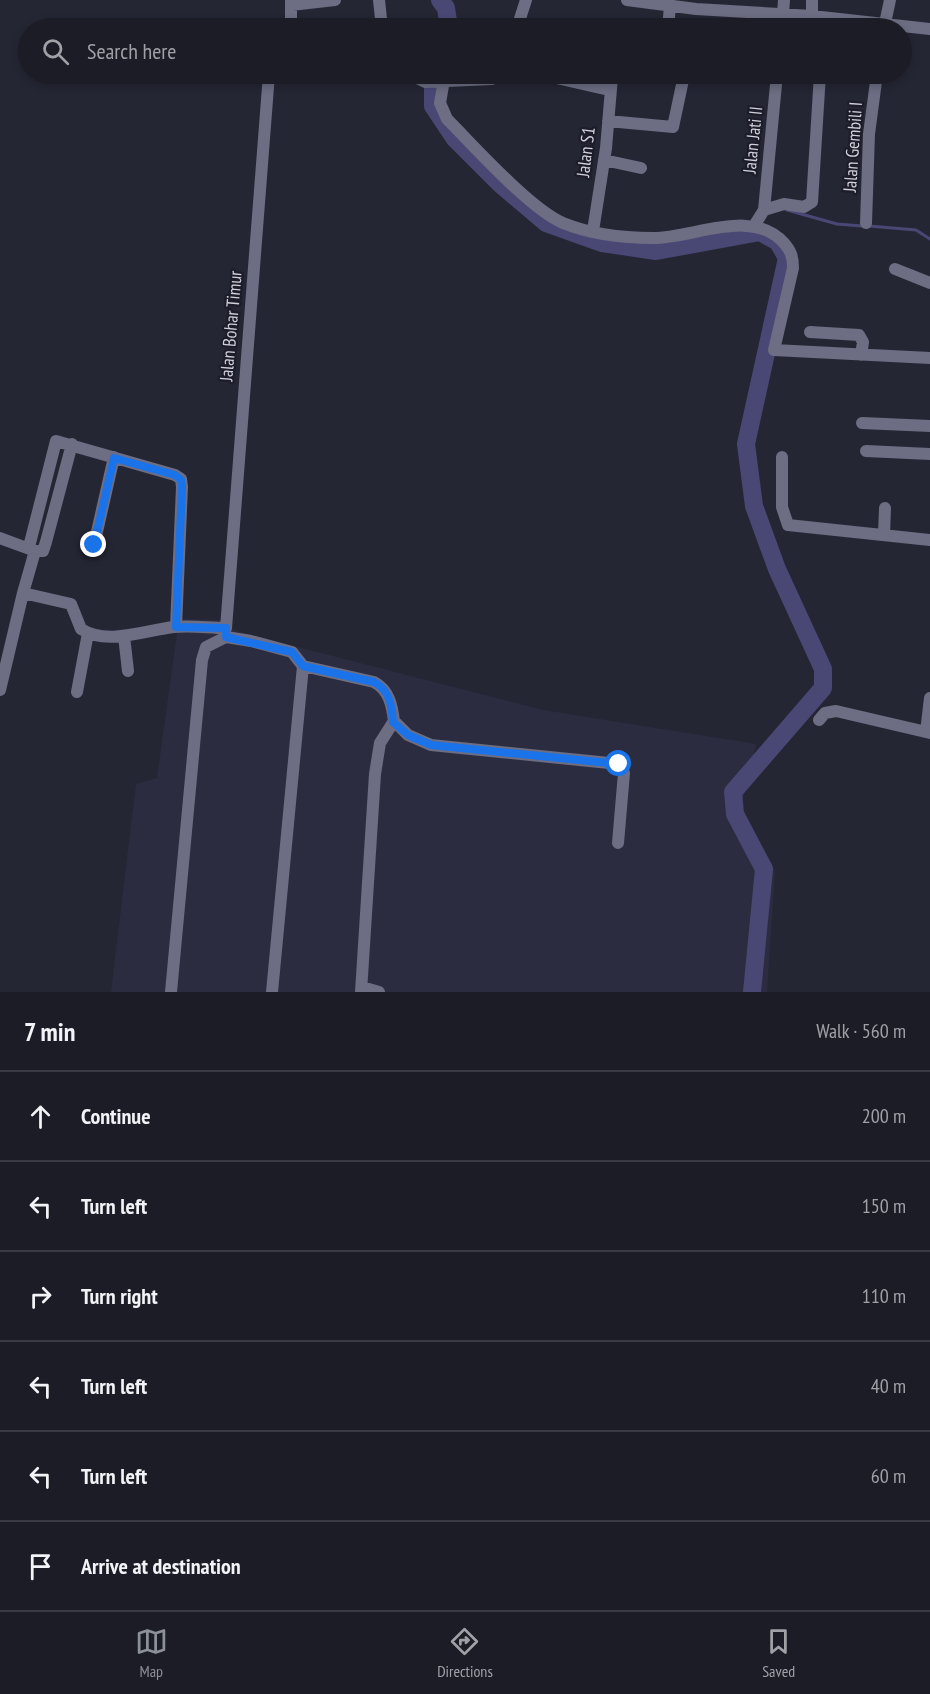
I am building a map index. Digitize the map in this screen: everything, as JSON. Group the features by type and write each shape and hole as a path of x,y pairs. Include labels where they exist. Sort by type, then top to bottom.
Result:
{"street":[{"path":"291,3 334,0"},
{"path":"379,0 381,18"},
{"path":"520,18 526,0"},
{"path":"627,0 670,6 816,18"},
{"path":"783,18 784,0"},
{"path":"812,0 812,16"},
{"path":"886,18 890,0"},
{"path":"669,18 670,6"},
{"path":"912,28 930,29"},
{"name":"Jalan Bohar Timur","path":"226,633 268,84"},
{"path":"441,84 441,107 453,125 548,214 561,222 631,238 662,238 759,227 782,241 793,261 774,350 930,358"},
{"name":"Jalan S1","path":"593,231 604,160 611,84"},
{"path":"608,121 673,127 676,123 682,84"},
{"name":"Jalan Jati II","path":"764,210 776,84"},
{"path":"759,227 764,210 784,204 804,207 812,202 819,84"},
{"name":"Jalan Gembili I","path":"866,223 869,134 876,84"},
{"path":"604,160 641,168"},
{"path":"895,269 930,283"},
{"path":"810,332 860,335 863,342 861,355"},
{"path":"862,423 930,426"},
{"path":"0,690 23,593 54,442 72,444 175,475 182,482 176,627"},
{"path":"0,538 43,551 72,444"},
{"path":"866,451 930,454"},
{"path":"782,457 780,485 786,523 796,527 930,540"},
{"path":"94,545 114,458"},
{"path":"884,535 885,508"},
{"path":"23,593 71,604 81,629 88,633 124,636 176,627 226,633 292,652 303,666 374,682 384,687 393,708 393,722 380,743 375,774 361,990 379,992"},
{"path":"77,692 88,633"},
{"path":"171,992 202,660 206,647 226,633"},
{"path":"124,636 128,672"},
{"path":"272,992 303,666"},
{"path":"819,720 825,713 836,711 928,732 930,698"},
{"path":"393,722 408,735 431,745 619,764 624,774 618,843"}],"shaded area":[{"path":"179,619 221,620 236,631 543,710 756,744 738,821 775,870 767,992 111,992 136,784 157,778"}],"waterway":[{"path":"440,0 446,8 448,18"},
{"path":"433,84 433,106 455,139 500,184 546,223 602,243 656,251 760,232 778,242 787,258 746,444 754,506 777,569 823,669 823,688 733,792 735,814 764,869 752,992"},
{"path":"787,210 837,224 862,226"},
{"path":"869,226 916,230 930,239"}],"route":[{"path":"94,545 114,458 180,477 182,487 176,627 226,628 226,637 292,652 303,666 374,682 384,687 393,708 393,722 408,735 431,745 619,764"}]}
